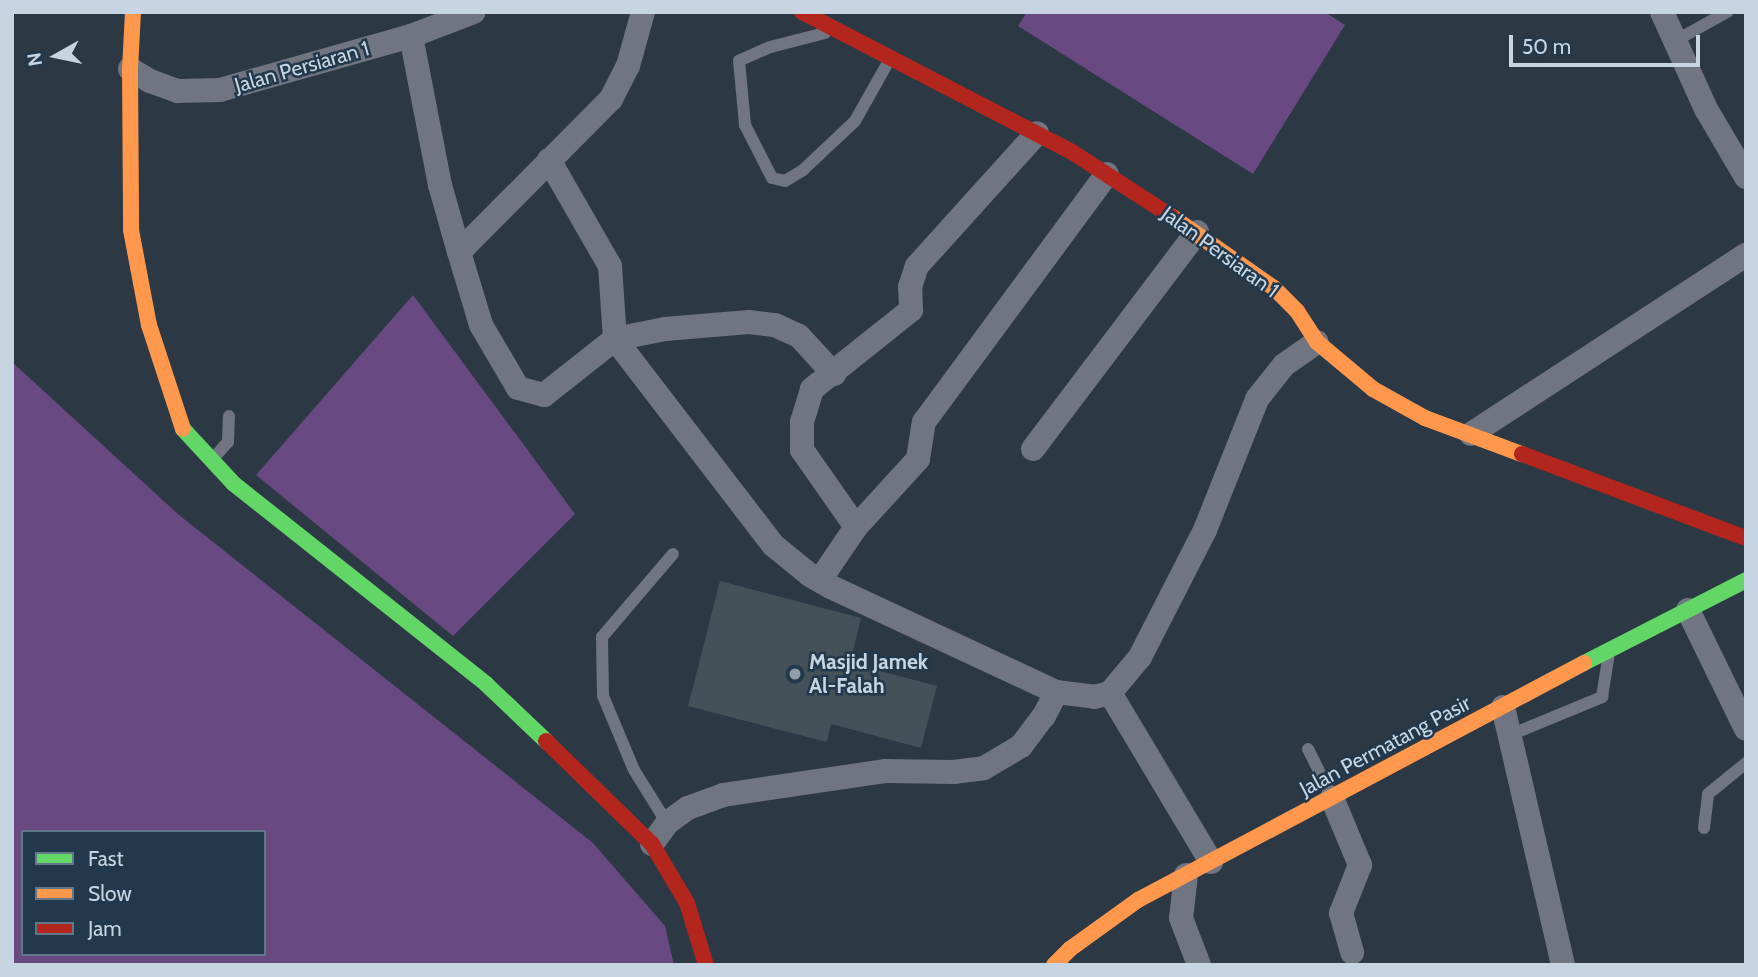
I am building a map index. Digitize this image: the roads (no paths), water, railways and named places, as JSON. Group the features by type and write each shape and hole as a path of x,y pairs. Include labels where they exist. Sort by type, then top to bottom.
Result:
{"street":[{"path":"133,12 130,69 131,230 149,325 184,432 210,462 486,684 652,844 687,903 706,965"},
{"name":"Jalan Persiaran 1","path":"130,69 150,81 178,91 220,90 411,36 474,12"},
{"path":"459,253 611,99 628,65 643,12"},
{"name":"Jalan Persiaran 1","path":"802,12 1037,133 1197,232 1274,288 1297,311 1317,342 1373,389 1425,418 1746,538"},
{"path":"1662,12 1706,108 1746,177"},
{"path":"411,36 440,185 459,253 481,324 519,388 544,395 615,339 666,329 749,323 775,325 799,336 834,373"},
{"path":"856,527 802,450 802,422 812,389 911,310 910,287 918,266 1037,133"},
{"path":"549,160 610,266 615,339 773,545 820,580 1056,692 1094,696 1110,693 1140,657 1205,530 1257,399 1284,365 1317,342"},
{"path":"820,580 856,527 918,459 924,422 1107,174"},
{"path":"1033,449 1197,232"},
{"path":"1471,434 1746,255"},
{"name":"Jalan Permatang Pasir","path":"1054,965 1070,949 1138,900 1610,649 1746,580"},
{"path":"1688,610 1746,729"},
{"path":"652,844 667,823 688,808 723,795 886,771 953,772 984,768 1021,746 1044,716 1056,692"},
{"path":"1110,693 1211,862"},
{"path":"1503,707 1563,965"},
{"path":"1332,798 1360,865 1341,913 1352,952"},
{"path":"1186,875 1181,918 1199,965"}],"lane":[{"path":"1675,41 1727,12"},
{"path":"837,29 771,47 739,61 745,125 772,178 785,181 803,170 855,121 890,58"},
{"path":"210,462 228,442 229,416"},
{"path":"667,823 634,770 603,696 602,637 673,554"},
{"path":"1510,735 1602,697 1610,649"},
{"path":"1308,749 1332,798"},
{"path":"1704,828 1708,794 1746,764"}],"place":[{"name":"Masjid Jamek Al-Falah","path":"795,674"}]}
